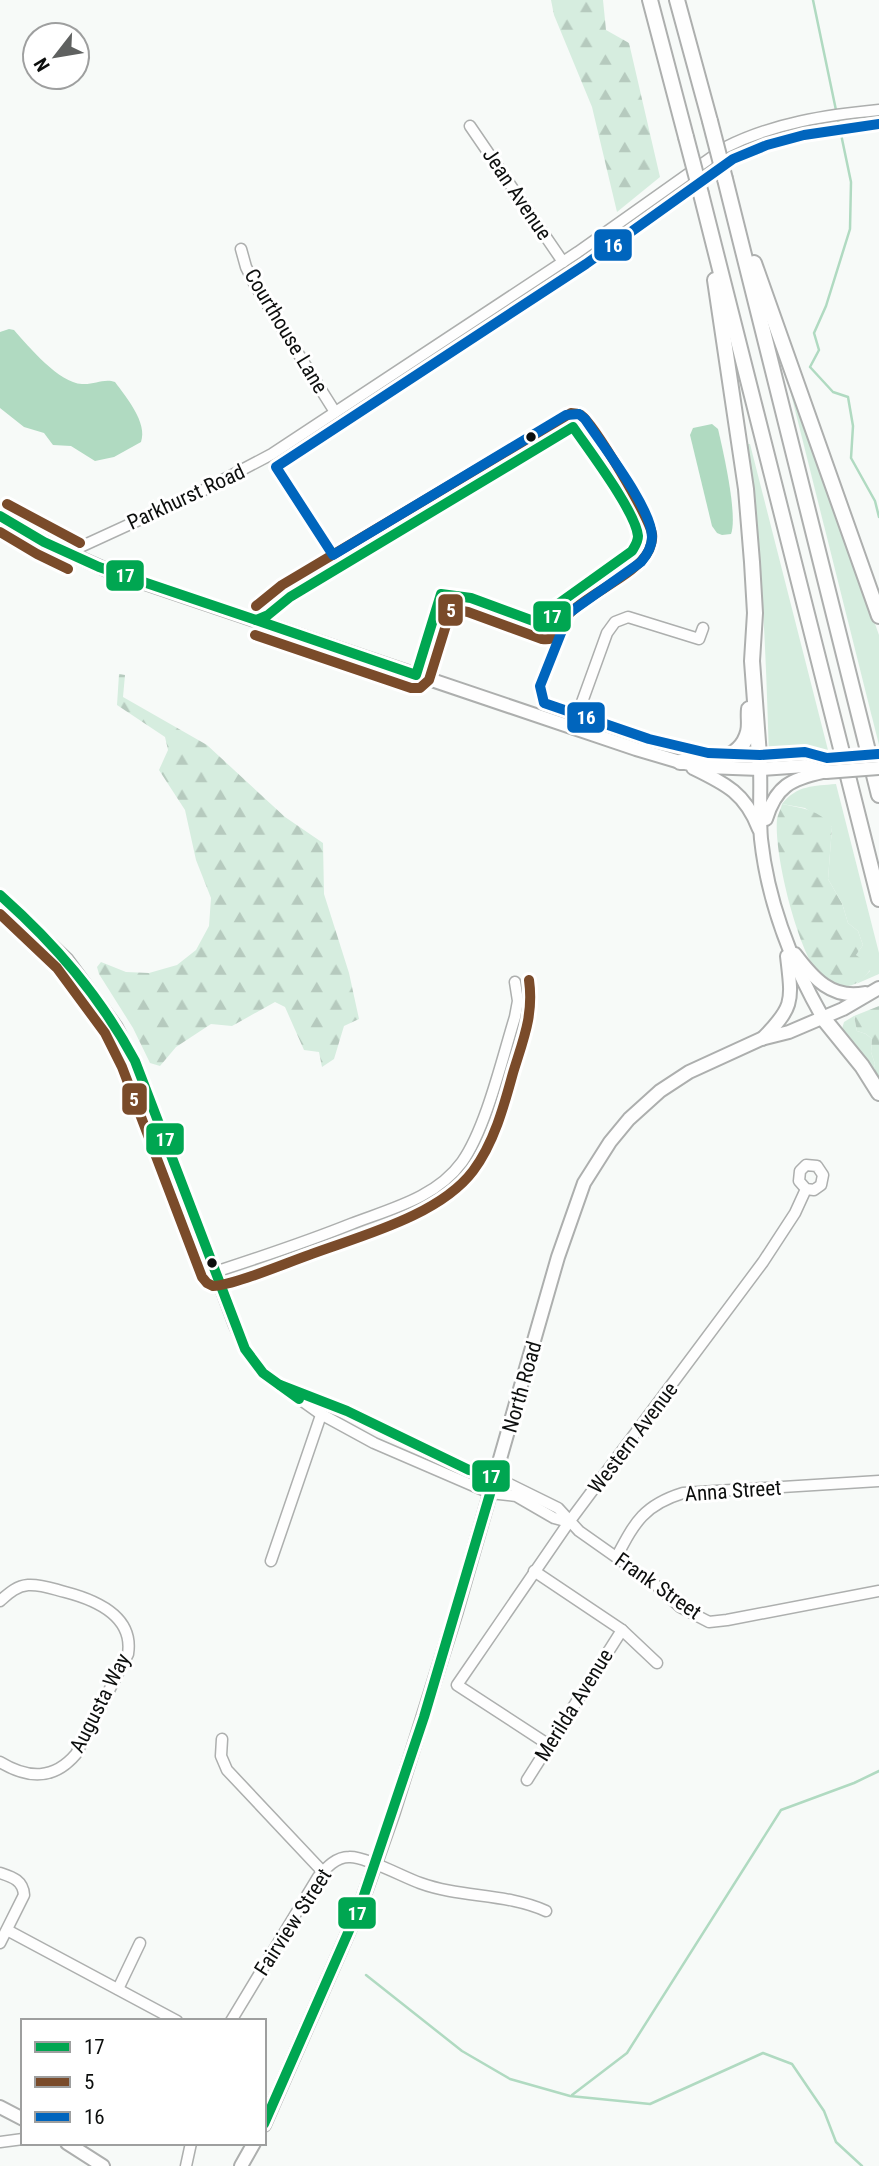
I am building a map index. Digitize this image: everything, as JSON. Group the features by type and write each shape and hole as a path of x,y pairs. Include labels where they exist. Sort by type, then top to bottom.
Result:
{"highway":[{"path":"650,0 879,899"},
{"path":"677,0 725,179 879,795"},
{"path":"725,179 879,616"},
{"path":"680,762 716,761 730,755 741,745 748,732 753,680 755,614 746,489 701,194"},
{"path":"753,680 760,769"},
{"path":"822,1018 862,1066 879,1093"}],"main road":[{"path":"0,516 99,567 680,762 706,767 760,769 805,766 826,772"},
{"path":"680,762 736,792 749,809 761,836"},
{"path":"761,836 770,807 781,790 801,777 826,772 879,768"},
{"path":"760,769 761,836 771,896 798,973 822,1018"},
{"path":"785,941 811,975 827,989 847,994 876,990"},
{"name":"North Road","path":"761,1039 781,1019 790,1004 785,941"},
{"name":"North Road","path":"266,2121 333,1971 374,1865 427,1708 562,1246 577,1200 598,1160 629,1119 660,1091 698,1067 761,1039 789,1032 843,1009 876,990"},
{"path":"0,2107 21,2118"},
{"path":"70,2145 103,2166"},
{"path":"241,2166 253,2145"}],"street":[{"name":"Parkhurst Road","path":"71,554 106,534 237,474 563,261 726,147 772,128 831,115 879,110"},
{"name":"Jean Avenue","path":"470,126 563,261"},
{"name":"Courthouse Lane","path":"241,249 255,285 335,412"},
{"name":"Parkhurst Road","path":"99,567 92,559 91,547 106,534"},
{"path":"573,727 607,633 615,622 628,617 699,639 702,628"},
{"name":"Frank Street","path":"0,895 68,959 117,1026 140,1073 245,1349 263,1373 321,1415 374,1443 490,1493 516,1496 554,1518 569,1522"},
{"path":"215,1272 316,1238 414,1200 448,1177 462,1162 477,1135 515,1017 518,1001 515,982"},
{"name":"Western Avenue","path":"549,1745 457,1685 569,1522 763,1262 795,1213 806,1189"},
{"name":"Frank Street","path":"280,1385 346,1410 469,1470 495,1477 558,1508 569,1522 617,1556 680,1607 709,1622 879,1591"},
{"path":"271,1561 321,1415"},
{"name":"Anna Street","path":"617,1556 637,1521 661,1500 683,1493 879,1481"},
{"path":"534,1571 622,1630 657,1663"},
{"name":"Augusta Way","path":"0,1601 19,1587 29,1585 85,1597 112,1612 128,1633 130,1644 128,1654 70,1761 53,1772 33,1776 22,1774 0,1762"},
{"name":"Merilda Avenue","path":"527,1780 622,1630"},
{"path":"222,1739 222,1756 227,1770 323,1872"},
{"name":"Fairview Street","path":"232,2019 323,1872 334,1861 357,1857 422,1884 526,1902 547,1911"},
{"path":"0,1873 18,1880 23,1889 22,1900 0,1943"},
{"path":"7,1930 173,2019"},
{"path":"118,1989 140,1943"},
{"path":"0,2142 21,2139"},
{"path":"186,2166 191,2145"}],"green space":[{"path":"551,0 603,0 606,30 629,43 660,177 617,212 592,107 554,15"},
{"path":"790,390 879,635 879,745"},
{"path":"747,444 750,444 829,754 769,758 760,562"},
{"path":"119,674 125,675 123,697 207,745 285,817 323,843 324,894 349,973 359,1019 344,1026 334,1059 322,1067 319,1052 304,1050 285,1007 275,1002 232,1026 211,1024 176,1047 160,1066 150,1063 133,1028 99,974 97,967 101,962 126,972 149,973 177,965 196,950 209,926 211,898 196,860 185,810 159,770 168,750 165,737 117,705"},
{"path":"836,784 879,953 879,974 856,984 870,971 856,955 863,945 858,931 848,923 842,903 828,879 832,827 805,808 782,804 800,790"},
{"path":"782,804 816,813 832,827 828,879 842,903 848,923 858,931 863,945 856,955 872,967 855,984 839,985 821,976 801,939 788,897 779,853 777,819"},
{"path":"879,1006 879,1079 873,1070 875,1064 871,1052 872,1039 857,1031 854,1016"},
{"path":"854,1016 857,1031 872,1039 871,1052 875,1064 873,1070 842,1029 844,1022"}],"shaded area":[{"path":"14,330 45,363 64,378 82,384 115,382 139,419 141,442 114,457 95,461 71,446 53,445 44,433 24,427 0,408 0,332"},
{"path":"712,424 718,429 729,483 733,513 731,534 717,533 712,526 690,435 693,428"}],"waterway":[{"path":"813,0 851,182 850,229 826,306 814,333 819,350 810,367 833,392 848,397 853,426 851,458 875,501 879,517"},
{"path":"572,2095 627,2053 781,1810 879,1771"},
{"path":"366,1975 462,2051 510,2079 570,2096 650,2104 763,2053 792,2064 824,2111 836,2142 862,2166"}],"transit line":[{"name":"16","path":"878,754 827,758 805,752 760,755 708,753 649,739 544,703 540,686 569,613 641,562 652,541 650,525 635,494 614,460 579,414 566,415 333,555 276,467 586,264 733,159 767,145 804,135 879,124"},
{"name":"5","path":"255,635 411,688 420,688 429,680 451,609 468,612 542,639 553,638 570,613 643,559 649,550 652,534 609,452 588,422 581,415 571,413 282,585 256,606"},
{"name":"17","path":"573,427 621,497 635,525 638,538 632,551 558,604 547,626 471,598 441,594 416,675 256,620 573,427"},
{"name":"5","path":"7,504 80,543"},
{"name":"17","path":"0,516 44,542 99,567 256,620"},
{"name":"5","path":"0,532 68,569"},
{"name":"17","path":"0,895 58,952 121,1037 135,1061 245,1349 263,1373 299,1399"},
{"name":"5","path":"0,914 57,968 105,1033 122,1067 202,1277 213,1286 247,1278 397,1223 420,1212 458,1187 480,1160 502,1111 527,1027 529,980"},
{"name":"17","path":"266,2119 362,1901 424,1717 495,1477 469,1470 347,1411 280,1385"}]}
